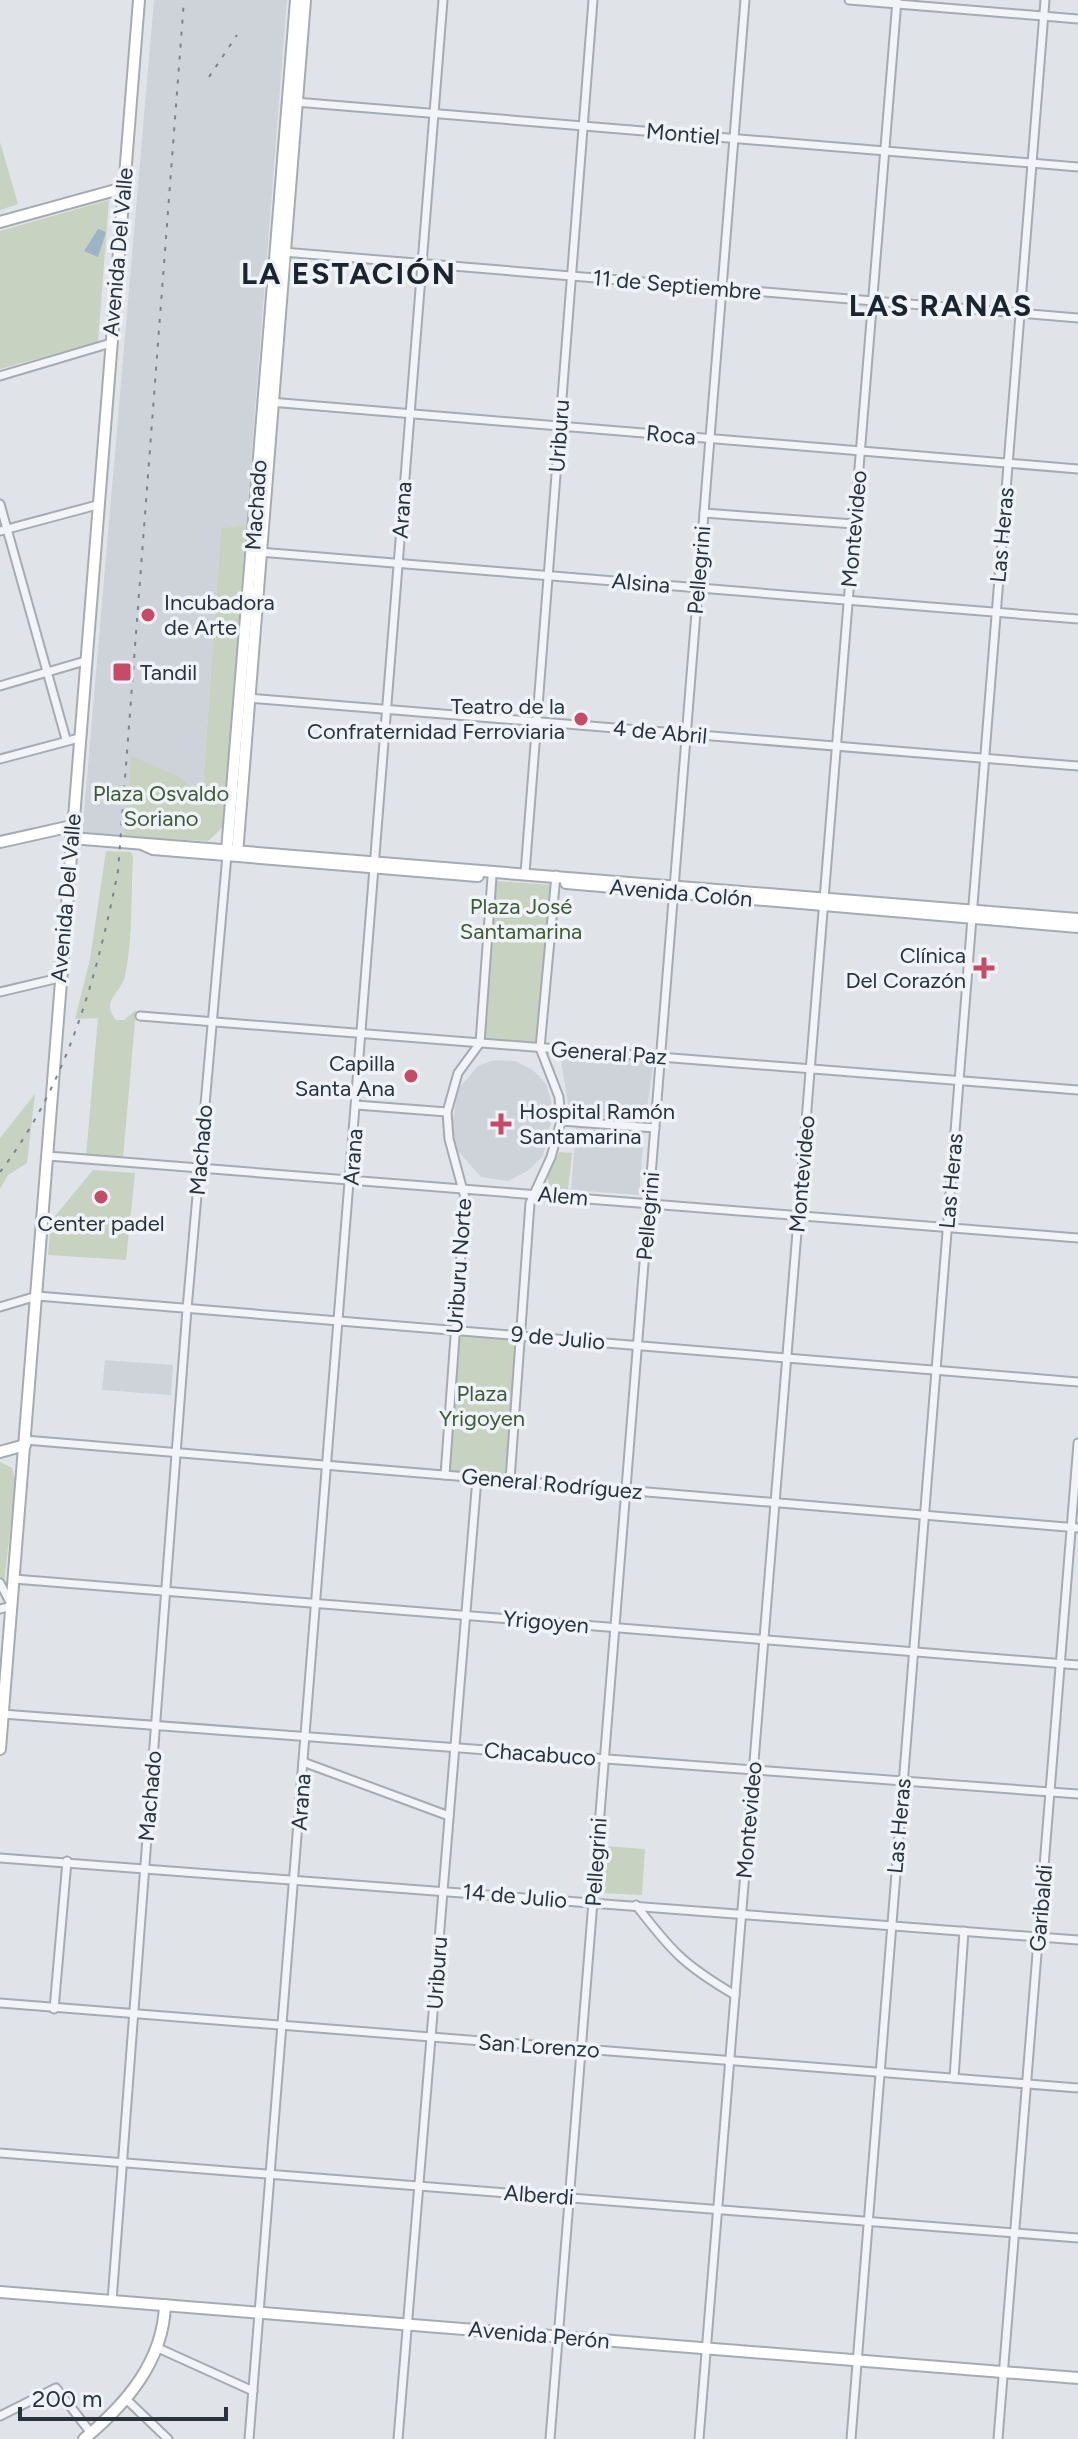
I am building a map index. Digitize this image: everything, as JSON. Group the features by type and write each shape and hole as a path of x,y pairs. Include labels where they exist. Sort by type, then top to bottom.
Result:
{"main road":[{"name":"Avenida Del Valle","path":"0,1749 139,0"},
{"name":"Machado","path":"232,852 281,252 296,0"},
{"name":"Machado","path":"292,102 305,0"},
{"path":"0,222 123,188"},
{"path":"0,842 72,826"},
{"name":"Avenida Colón","path":"71,838 377,864 525,873 556,879"},
{"name":"Avenida Colón","path":"377,864 492,877 674,888 972,914 1078,919"},
{"name":"Avenida Colón","path":"972,914 1078,927"},
{"path":"0,1452 25,1442"},
{"name":"Avenida Perón","path":"0,2292 1078,2378"},
{"path":"88,2436 126,2399 158,2348 165,2305"}],"street":[{"name":"Arana","path":"249,2439 352,1179 443,0"},
{"name":"Uriburu","path":"525,873 593,0"},
{"name":"Pellegrini","path":"550,2439 745,0"},
{"path":"849,0 1078,19"},
{"name":"Las Heras","path":"851,2439 1045,0"},
{"name":"Montevideo","path":"699,2439 897,2"},
{"name":"Montiel","path":"292,102 1078,167"},
{"name":"11 de Septiembre","path":"281,252 1078,318"},
{"path":"0,376 111,343"},
{"name":"Roca","path":"269,402 1078,469"},
{"path":"0,504 4,530 66,739"},
{"path":"4,530 97,505"},
{"path":"704,513 854,524"},
{"name":"Alsina","path":"257,552 1078,619"},
{"path":"0,686 85,661"},
{"name":"4 de Abril","path":"246,698 1078,766"},
{"path":"0,759 79,738"},
{"name":"Machado","path":"112,2301 187,1309 232,852"},
{"path":"480,1043 492,877"},
{"path":"510,1480 519,1335 533,1193 551,1157 561,1121 559,1097 540,1048 556,879"},
{"path":"0,992 59,978"},
{"name":"General Paz","path":"140,1016 1078,1090"},
{"name":"Uriburu Norte","path":"445,1475 464,1188 449,1139 447,1112 458,1073 480,1043"},
{"path":"356,1105 447,1112"},
{"path":"561,1121 655,1128"},
{"name":"Alem","path":"48,1156 1078,1238"},
{"path":"0,1307 37,1296"},
{"name":"9 de Julio","path":"37,1296 1078,1382"},
{"name":"General Rodríguez","path":"25,1442 1075,1528"},
{"name":"Garibaldi","path":"998,2439 1060,1664 1075,1528 1078,1443"},
{"name":"Uriburu","path":"398,2439 410,2325 477,1478"},
{"name":"Yrigoyen","path":"14,1579 1078,1665"},
{"path":"0,1583 12,1606 0,1609"},
{"name":"Chacabuco","path":"2,1714 1078,1794"},
{"path":"303,1762 449,1816"},
{"name":"14 de Julio","path":"0,1858 144,1866 1078,1940"},
{"path":"54,2009 67,1861"},
{"path":"636,1905 673,1953 690,1969 735,1995"},
{"path":"954,2078 964,1931"},
{"name":"San Lorenzo","path":"0,2003 1078,2088"},
{"name":"Alberdi","path":"0,2153 1078,2238"},
{"path":"158,2348 253,2391"},
{"path":"0,2416 56,2388 88,2436"},
{"path":"126,2399 168,2439"}],"shaded area":[{"path":"154,0 287,0 246,525 221,528 203,785 192,788 180,777 131,757 124,837 82,835"},
{"path":"566,1053 654,1061 645,1121 570,1116 561,1061"},
{"name":"Hospital Ramón Santamarina","path":"494,1060 515,1061 533,1070 546,1084 551,1100 552,1118 543,1156 529,1170 508,1181 481,1177 457,1150 451,1131 458,1089 478,1066"},
{"path":"576,1128 644,1133 639,1195 571,1190"},
{"path":"105,1360 173,1365 171,1395 102,1390"}],"green space":[{"path":"0,142 18,204 0,210"},
{"path":"109,200 98,342 0,369 0,231"},
{"name":"Plaza Osvaldo Soriano","path":"246,525 224,826 208,841 124,837 131,756 180,777 192,788 203,785 221,528"},
{"path":"106,851 130,852 133,856 128,962 123,982 110,1007 116,1020 124,1020 136,1010 123,1158 86,1156 98,1018 75,1019 90,959"},
{"name":"Plaza José Santamarina","path":"496,881 552,885 537,1044 485,1040"},
{"path":"35,1094 27,1163 8,1175 0,1189 0,1138"},
{"path":"559,1152 572,1153 568,1190 550,1188 547,1177"},
{"name":"Center padel","path":"93,1170 135,1173 126,1260 48,1255 51,1221"},
{"name":"Plaza Yrigoyen","path":"459,1335 516,1339 505,1475 448,1471"},
{"path":"0,1462 12,1468 16,1482 4,1582 0,1577"},
{"path":"605,1846 645,1849 642,1895 602,1893"}],"water":[{"path":"98,229 106,232 98,257 84,251"}],"railway":[{"path":"0,1172 44,1103 76,1029 100,951 118,871 184,0"},
{"path":"209,77 237,35"}],"place":[{"name":"Incubadora de Arte","path":"148,615"},
{"name":"Tandil","path":"122,672"},
{"name":"Teatro de la Confraternidad Ferroviaria","path":"581,719"},
{"name":"Clínica Del Corazón","path":"984,968"},
{"name":"Capilla Santa Ana","path":"411,1076"},
{"name":"Hospital Ramón Santamarina","path":"501,1124"},
{"name":"Center padel","path":"101,1197"}],"district":[{"name":"LA ESTACIÓN","path":"349,273"},
{"name":"LAS RANAS","path":"941,305"}]}
